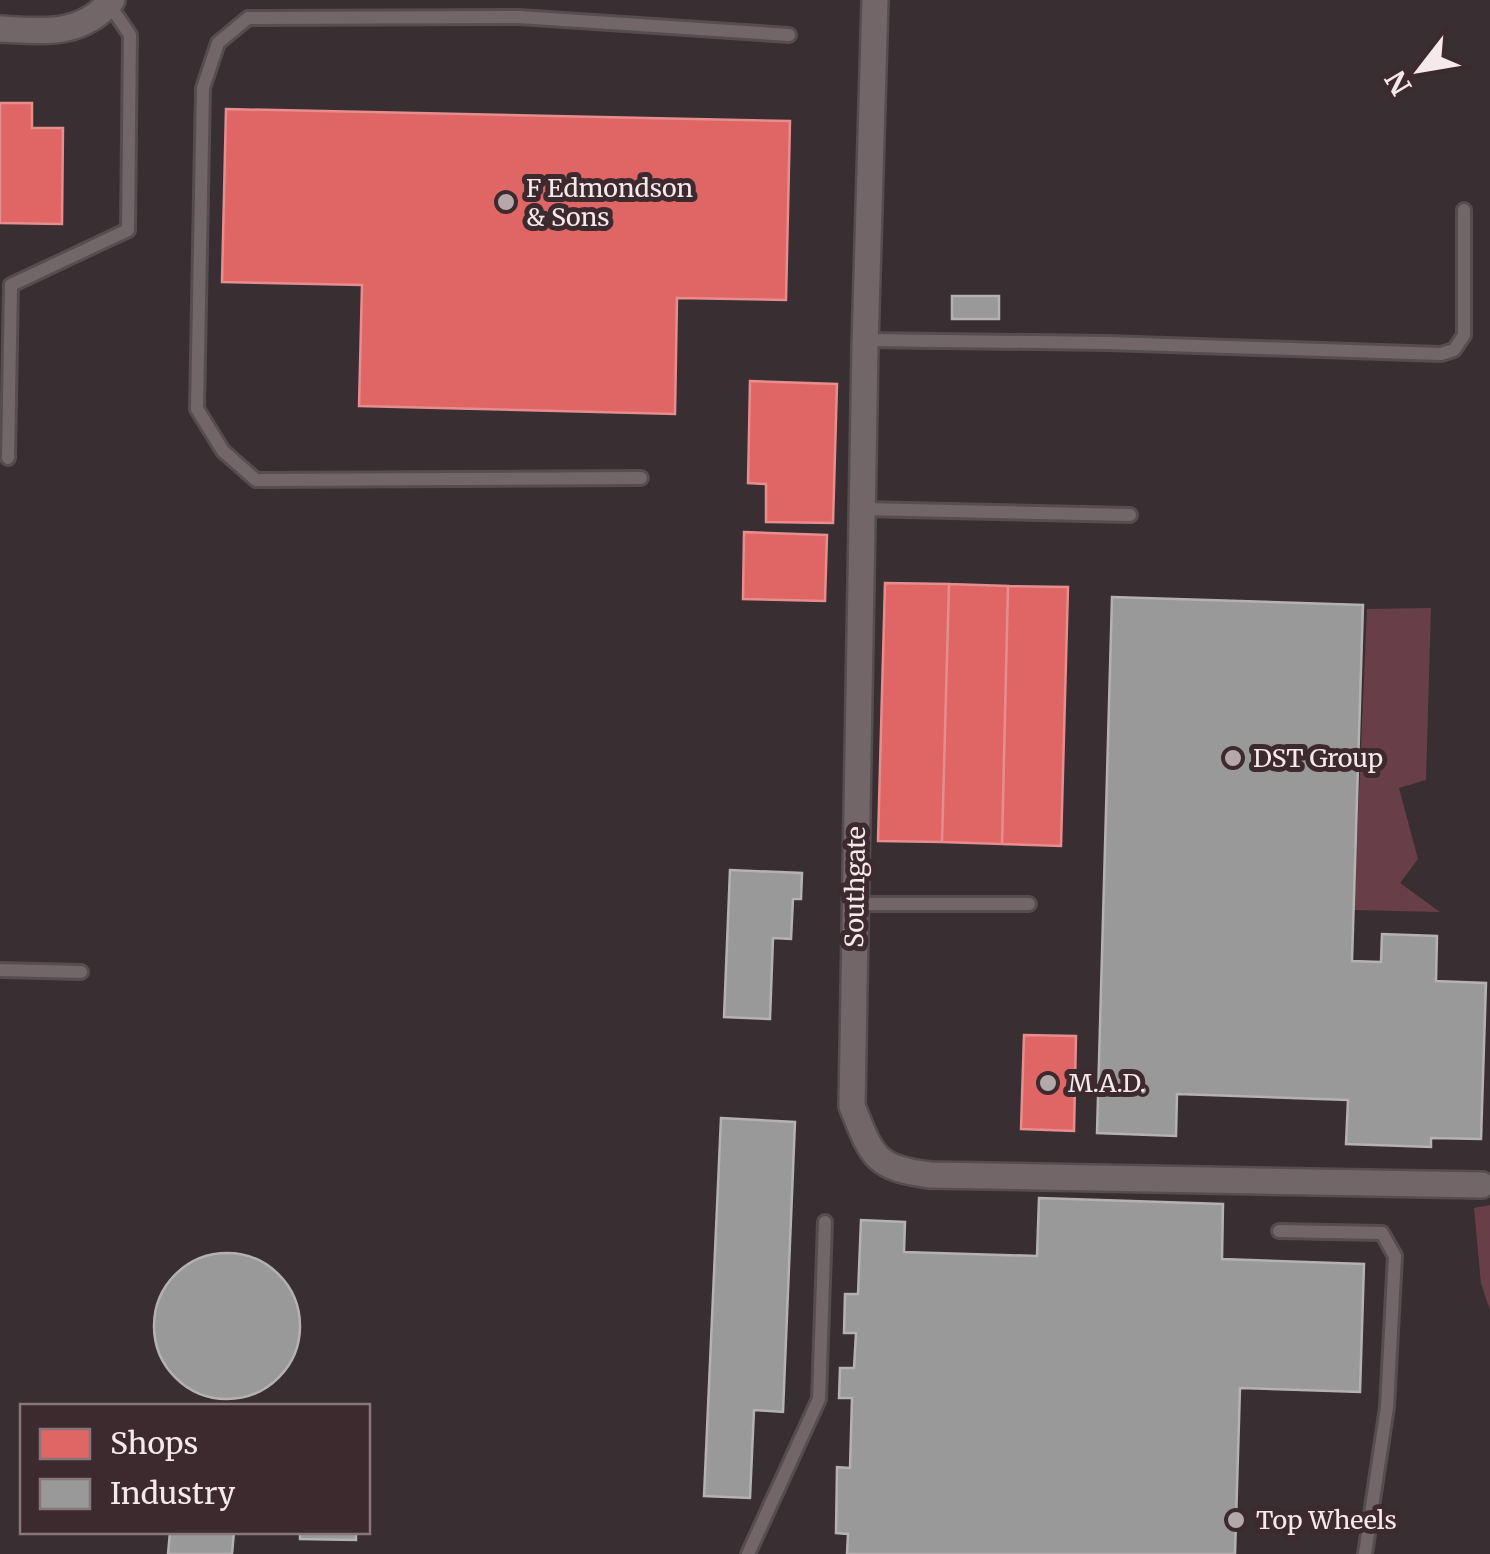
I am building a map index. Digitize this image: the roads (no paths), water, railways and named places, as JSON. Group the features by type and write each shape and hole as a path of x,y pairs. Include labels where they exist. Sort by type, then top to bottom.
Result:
{"street":[{"name":"Southgate","path":"874,0 852,1106 868,1147 894,1170 950,1175 1486,1184"},
{"path":"0,30 46,31 84,26 110,2"}],"lane":[{"path":"518,17 519,0"},
{"path":"8,458 11,285 128,230 130,36 110,2"},
{"path":"642,478 256,480 223,452 198,409 203,88 218,43 248,18 518,17 789,35"},
{"path":"865,340 1441,354 1454,350 1464,336 1464,210"},
{"path":"862,509 1130,516"},
{"path":"855,904 1030,904"},
{"path":"0,970 81,972"},
{"path":"748,1554 820,1399 825,1222"},
{"path":"1279,1231 1382,1233 1395,1256 1387,1407 1365,1554"}],"place":[{"name":"F Edmondson & Sons","path":"506,202"},
{"name":"DST Group","path":"1233,758"},
{"name":"M.A.D.","path":"1048,1083"},
{"name":"Top Wheels","path":"1236,1520"}]}
